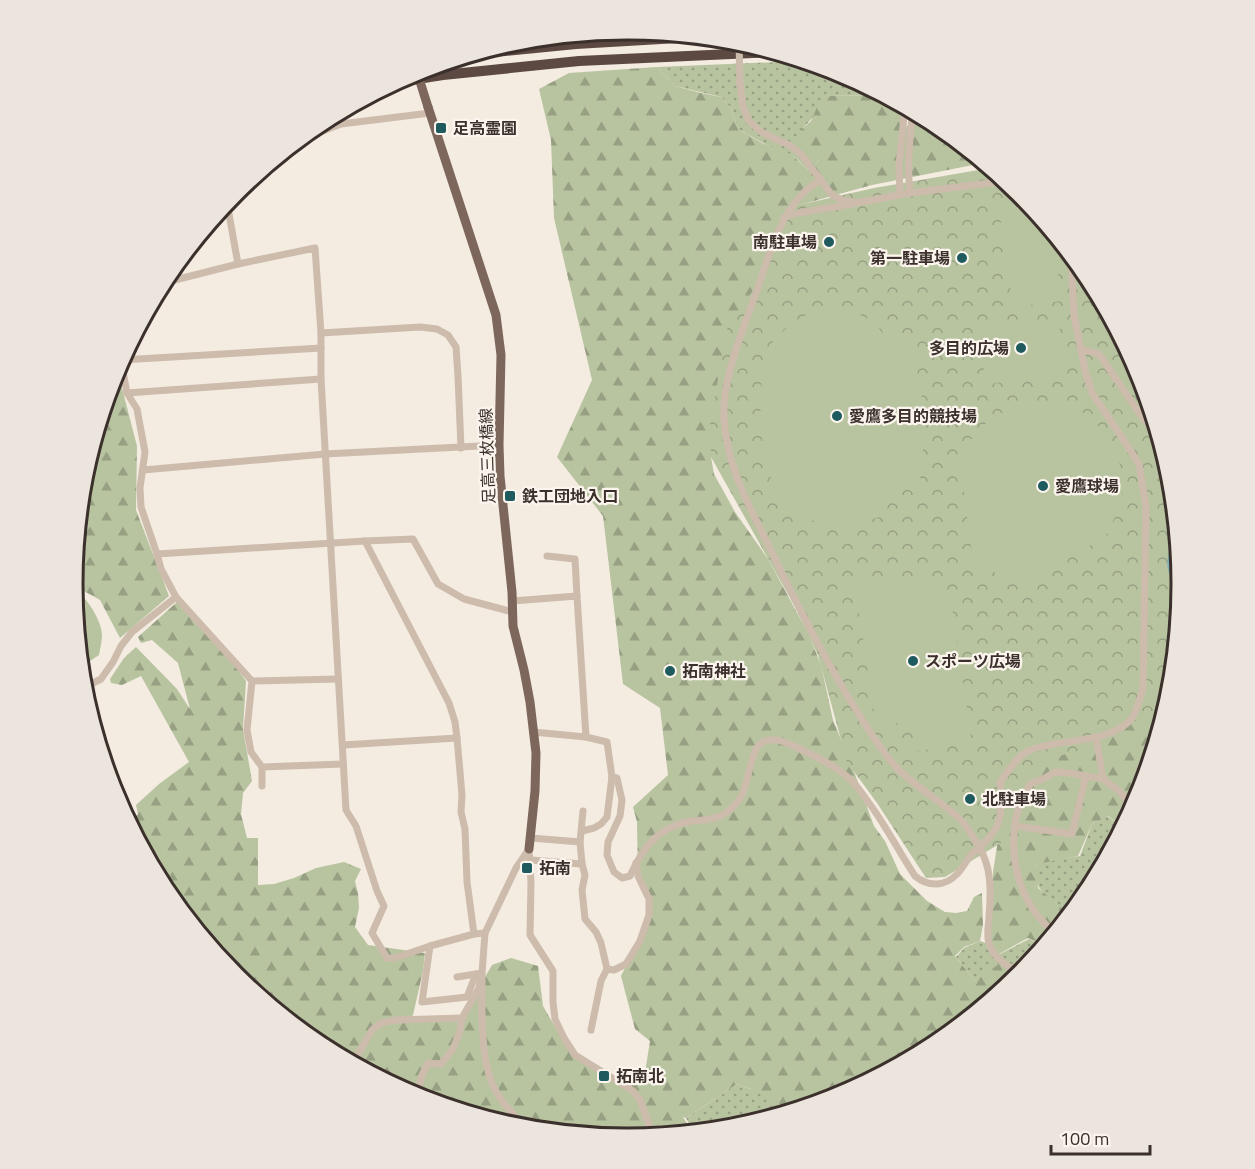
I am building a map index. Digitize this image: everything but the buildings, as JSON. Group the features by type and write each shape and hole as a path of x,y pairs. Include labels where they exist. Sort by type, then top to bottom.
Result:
{"highway":[{"path":"542,47 636,40"},
{"path":"434,76 579,61 744,53"},
{"path":"432,77 442,75"}],"main road":[{"name":"足高三枚橋線","path":"420,82 496,315 501,355 500,476 513,626 530,702 536,768 530,844"}],"street":[{"path":"739,52 742,107 749,121 760,132 789,145 801,154 832,195 856,203"},
{"path":"333,127 429,110"},
{"path":"900,195 899,165 904,116"},
{"path":"910,193 908,158 912,120"},
{"path":"821,180 813,185 784,217 730,369 725,390 723,416 728,453 751,510 793,596 826,659 869,731 896,766 961,820 980,848 991,880 989,945 1004,963 1013,968"},
{"path":"784,217 910,193 994,183"},
{"path":"229,214 238,264"},
{"path":"177,280 315,248 346,810 356,826 384,906 372,933 387,958 395,958 430,946 485,933"},
{"path":"612,777 617,778 622,800 620,816 608,842 607,855 614,872 622,878 630,876 643,849 671,827 716,818 734,806 746,786 753,754 762,742 772,739 783,741 822,759 854,783 920,880 937,884 947,882 958,874 970,856 980,848 998,825 1002,802 1000,782 1026,752 1096,737 1118,729 1131,719 1138,706 1143,688 1146,507 1139,464 1092,393 1074,315 1072,271"},
{"path":"321,333 420,327 437,329 448,335 456,347 459,376 460,448"},
{"path":"133,359 321,348"},
{"path":"1081,349 1099,354 1147,422"},
{"path":"125,377 127,393 137,409 145,452 140,488 141,507 174,599 252,681 338,679"},
{"path":"127,393 321,379"},
{"path":"143,470 325,454 499,445"},
{"path":"157,554 413,539 438,584 464,599 509,610 512,605 577,596"},
{"path":"365,541 449,704 455,722 462,795 461,812 465,830 467,882 474,934"},
{"path":"547,556 575,559 586,737"},
{"path":"93,683 101,679 132,632 174,599"},
{"path":"252,681 247,730 251,752 262,767 262,786"},
{"path":"533,732 586,737 607,742 612,777 607,817 594,828 582,831"},
{"path":"1096,737 1103,779"},
{"path":"343,745 458,738"},
{"path":"262,767 343,764"},
{"path":"1049,928 1028,903 1016,866 1014,844 1018,810 1030,784 1054,772 1086,776 1103,779 1127,800"},
{"path":"1016,826 1072,834 1086,776"},
{"path":"584,811 580,842 585,875 582,890 585,919 596,932 601,943 607,969 601,981 591,1030"},
{"path":"530,844 580,842"},
{"path":"530,844 530,935 553,971 553,1002 559,1028 575,1055 633,1091 640,1100 650,1127"},
{"path":"419,1087 428,1063 441,1064 453,1048 460,1031 462,1018 479,988 485,933 530,844"},
{"path":"531,860 582,864"},
{"path":"607,969 614,970 626,964 640,940 650,915 649,899 638,876 636,863"},
{"path":"430,946 422,1002 467,997 479,974"},
{"path":"457,977 479,974"},
{"path":"479,974 482,1027 488,1072 495,1092 516,1117"},
{"path":"357,1057 372,1030 381,1023 396,1020 462,1018"}],"green space":[{"path":"778,62 836,82 864,95 826,96 813,117 799,133 819,160 808,170 796,158 738,129 731,108 721,97 675,86 657,67"},
{"path":"657,67 675,86 721,97 731,108 738,129 762,143 791,154 808,170 819,160 801,148 798,133 811,121 817,107 826,96 864,95 902,114 902,128 916,123 974,165 872,185 792,207 711,457 714,474 735,512 768,559 808,633 821,665 833,720 874,826 885,841 900,874 927,901 945,912 967,911 974,897 982,893 983,925 980,941 964,947 955,956 975,981 999,964 1012,969 986,994 930,1037 868,1072 836,1087 783,1106 737,1084 686,1118 683,1117 688,1125 592,1127 556,1124 487,1110 453,1100 387,1072 355,1056 296,1016 269,994 218,943 175,887 156,856 136,816 138,814 136,805 159,784 189,762 141,676 122,685 111,683 110,679 124,658 136,647 177,689 190,709 178,663 152,640 141,643 138,637 177,602 231,660 246,681 243,729 252,781 243,793 241,814 247,838 258,838 258,885 274,884 316,868 344,862 361,869 355,881 359,908 355,927 368,945 425,953 423,971 411,1017 463,1015 492,965 511,958 538,966 543,1006 569,1051 602,1072 629,1083 643,1085 650,1041 635,1029 621,976 649,920 649,899 638,876 637,822 633,807 668,775 660,708 623,684 603,516 557,457 592,380 554,218 551,140 539,89 569,73"},
{"path":"980,170 1037,226 1080,282 1099,313 1130,376 1153,444 1167,513 1172,584 1170,620 1167,656 1155,717 1126,723 1088,748 1034,763 1018,789 1004,841 945,877 926,878 847,762 818,655 794,605 711,457 710,423 728,325 760,281 772,240 770,221 794,206 874,188"},
{"path":"1012,200 1054,247 1062,301 1013,307 998,202"},
{"path":"830,310 855,312 875,323 889,342 908,336 921,386 924,437 919,492 899,488 880,517 849,525 817,523 791,507 773,486 764,453 760,420 762,378 767,349 792,323 808,314"},
{"name":"多目的広場","path":"992,322 1059,325 1066,370 986,385 977,325"},
{"path":"121,386 137,446 136,510 169,596 120,638 100,600 83,591 88,513 102,444"},
{"name":"愛鷹球場","path":"1049,401 1079,409 1107,434 1122,470 1122,503 1105,537 1021,585 973,562 961,470 968,443 990,419 1020,404"},
{"name":"スポーツ広場","path":"927,575 942,582 951,600 972,743 917,751 912,721 876,726 855,585"},
{"path":"84,598 92,609 101,629 99,655 89,662"},
{"path":"1155,716 1143,759 1116,822 1108,816 1092,824 1078,856 1037,864 1038,888 1063,910 1037,942 1028,938 999,954 989,943 993,872 998,840 1029,757 1126,723"},
{"path":"1107,816 1116,822 1099,857 1064,910 1040,888 1035,874 1037,864 1080,856 1092,824"},
{"path":"1029,939 1037,943 1003,977 975,981 956,957 964,948 980,941 989,944 1000,954"},
{"path":"737,1084 790,1103 734,1118 699,1124 690,1125 686,1118"}],"place":[{"name":"足高霊園","path":"441,128"},
{"name":"南駐車場","path":"829,242"},
{"name":"第一駐車場","path":"962,258"},
{"name":"多目的広場","path":"1021,348"},
{"name":"愛鷹多目的競技場","path":"837,416"},
{"name":"愛鷹球場","path":"1043,486"},
{"name":"鉄工団地入口","path":"510,496"},
{"name":"スポーツ広場","path":"913,661"},
{"name":"拓南神社","path":"670,671"},
{"name":"北駐車場","path":"970,799"},
{"name":"拓南","path":"527,868"},
{"name":"拓南北","path":"604,1076"}]}
